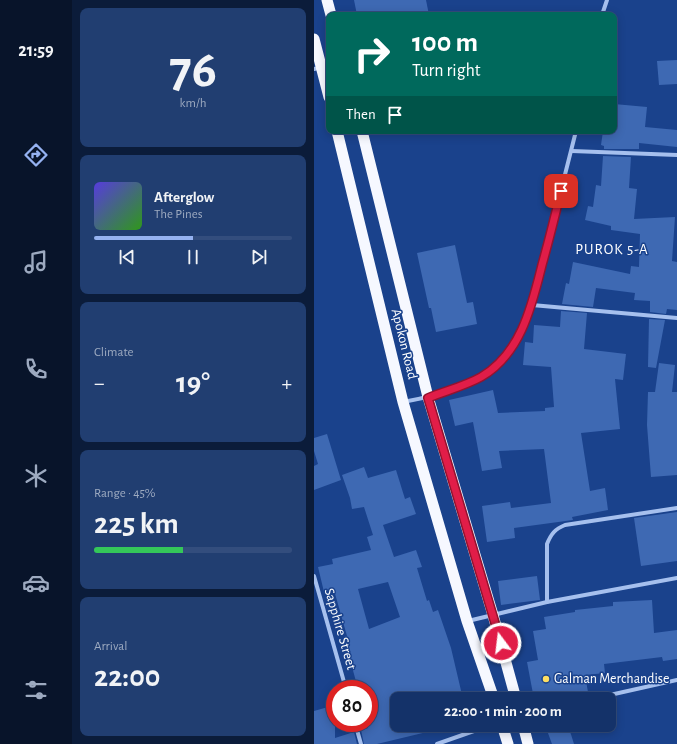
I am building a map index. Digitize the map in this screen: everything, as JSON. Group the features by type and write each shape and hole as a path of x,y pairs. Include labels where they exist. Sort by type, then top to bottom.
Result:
{"highway":[{"path":"327,0 331,12"},
{"path":"314,39 326,84"},
{"name":"Apokon Road","path":"338,134 403,402 466,621 491,692"},
{"name":"Apokon Road","path":"363,134 428,398 493,615 514,692"},
{"path":"504,732 508,744"},
{"path":"525,732 528,744"}],"street":[{"path":"603,12 607,0"},
{"path":"403,402 428,398 467,384 482,376 499,363 522,330 532,305 575,134"},
{"path":"572,151 677,155"},
{"path":"532,305 677,318"},
{"path":"547,602 547,544 550,536 557,528 565,525 677,508"},
{"name":"Sapphire Street","path":"314,576 343,680"},
{"path":"466,621 547,602 677,578"},
{"path":"616,694 677,680"},
{"path":"358,732 361,744"},
{"path":"437,744 471,732"}],"building":[{"path":"354,0 426,0 428,12 356,12"},
{"path":"677,60 677,84 659,85 657,61"},
{"path":"617,104 647,107 645,127 677,130 677,147 639,143 639,149 604,149 604,146 601,145 603,134 617,134"},
{"path":"603,156 631,157 629,188 637,189 634,219 675,217 672,261 677,262 677,310 667,309 666,314 650,312 650,301 634,300 635,293 596,288 593,307 562,304 566,283 569,284 573,262 630,274 631,266 639,267 640,234 611,230 611,226 585,220 588,206 593,207 596,185 601,186"},
{"path":"455,245 467,303 473,302 477,324 436,332 417,253"},
{"path":"561,311 587,313 584,349 626,354 623,380 615,379 620,429 581,433 590,491 605,488 608,510 572,517 573,520 514,528 515,538 487,542 482,506 510,502 511,508 551,503 544,449 499,451 502,468 482,471 473,422 455,426 449,400 493,390 498,413 545,411 545,408 554,407 551,367 523,365 525,342 533,343 534,325 560,327"},
{"path":"649,319 665,320 656,368 648,367"},
{"path":"659,363 675,365 672,392 677,392 677,475 651,477 647,425 648,392 655,392"},
{"path":"327,434 341,480 314,490 314,466 318,464 314,451 314,438"},
{"path":"364,467 368,478 396,470 405,499 410,497 416,514 383,525 394,557 416,550 422,567 417,568 427,601 429,600 433,612 438,610 451,648 461,692 390,692 390,732 427,732 377,744 364,744 361,732 378,732 378,680 356,680 344,637 347,636 334,590 324,592 318,567 333,564 332,559 371,550 367,537 373,535 364,507 352,509 342,475","holes":["388,582 400,617 369,629 358,589"]},
{"path":"677,512 677,561 641,566 634,518"},
{"path":"537,576 540,600 501,605 498,581"},
{"path":"652,600 654,633 677,630 677,659 663,661 662,657 604,664 605,673 585,675 588,692 533,692 527,662 538,660 533,631 546,629 544,617 575,612 575,610 613,606 613,602"},
{"path":"326,708 326,732 335,732 335,738 354,732 357,744 314,744 314,711"},
{"path":"548,732 570,732 574,744 552,744"}],"place":[{"name":"Galman Merchandise","path":"546,679"}],"district":[{"name":"PUROK 5-A","path":"612,249"}],"route":[{"path":"501,643 428,398 467,384 482,376 499,363 511,349 522,330 532,305 561,191"}]}
